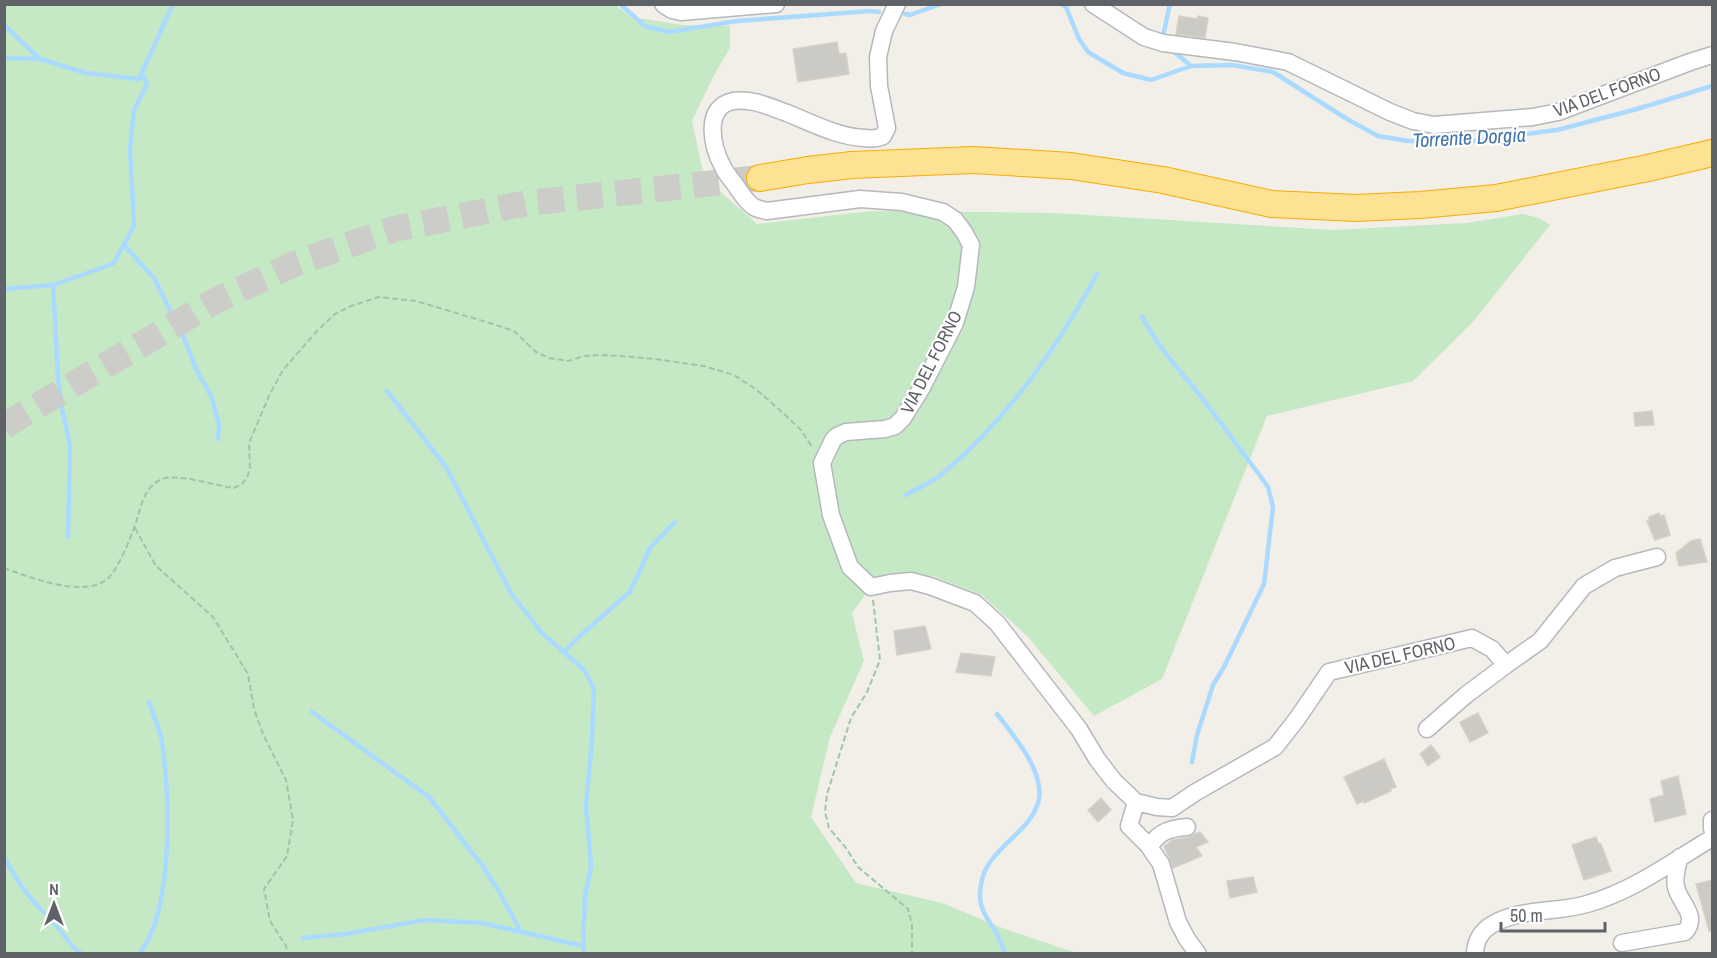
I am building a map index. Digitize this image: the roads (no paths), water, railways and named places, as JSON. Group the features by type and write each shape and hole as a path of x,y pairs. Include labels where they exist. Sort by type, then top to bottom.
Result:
{"highway":[{"path":"760,178 852,165 973,160 1083,168 1163,180 1272,204 1356,208 1496,198 1713,153"}],"street":[{"path":"663,4 672,10 681,12 776,4"},
{"name":"VIA DEL FORNO","path":"897,4 884,31 878,57 879,86 887,128 883,136 873,139 851,138 761,103 746,101 733,101 722,106 716,112 712,124 712,137 722,166 745,199 755,208 767,211 860,199 902,202 943,212 959,226 970,245 966,288 955,323 921,389 903,418 895,426 885,429 846,432 837,436 822,462 831,515 850,567 872,587 910,581 975,603 997,623 1079,729 1097,759 1114,781 1136,802 1157,807 1172,808 1275,747 1329,672 1472,638 1492,649 1506,665"},
{"name":"VIA DEL FORNO","path":"1092,4 1144,37 1163,43 1235,52 1288,62 1390,112 1413,121 1434,125 1533,117 1558,112 1713,55"},
{"path":"1427,729 1466,695 1540,641 1584,586 1615,568 1657,557"},
{"path":"1136,802 1129,826 1150,848 1161,864 1178,922 1198,954"},
{"path":"1713,820 1713,829"},
{"path":"1150,848 1153,840 1167,830 1187,827"},
{"path":"1475,954 1482,931 1499,921 1518,914 1586,904 1610,896 1635,885 1713,838"},
{"path":"1622,943 1685,932 1691,918 1676,886 1676,868 1680,857"}],"waterway":[{"path":"4,58 40,59 86,73 139,79 173,4"},
{"name":"Torrente Dorgia","path":"620,4 645,26 669,32 737,21 879,12"},
{"name":"Torrente Dorgia","path":"905,14 910,15 941,4"},
{"name":"Torrente Dorgia","path":"1061,4 1066,7 1079,39 1088,52 1123,73 1151,80 1191,66 1232,65 1273,72 1378,136 1408,141 1471,141 1557,130 1712,86"},
{"path":"1163,36 1170,4"},
{"path":"4,25 40,59"},
{"path":"1172,50 1191,66"},
{"path":"4,289 53,285 113,264 134,226 130,149 134,110 147,84 142,74"},
{"path":"124,245 154,278 184,338 196,369 212,398 219,424 218,439"},
{"path":"906,495 942,474 966,453 1009,406 1048,356 1097,274"},
{"path":"53,285 61,404 70,446 68,537"},
{"path":"1142,316 1163,350 1268,487 1273,507 1264,584 1213,685 1197,735 1192,762"},
{"path":"387,391 446,467 511,593 541,632 584,670 594,688 586,805 591,866 585,897 583,946 585,954"},
{"path":"564,652 630,592 650,548 675,522"},
{"path":"139,954 150,935 158,910 167,852 165,764 161,737 149,702"},
{"path":"312,712 429,797 484,868 521,932"},
{"path":"997,714 1027,756 1038,780 1040,792 1038,803 1029,820 991,860 982,878 981,906 1005,954"},
{"path":"4,857 19,883 34,902 72,946 82,954"},
{"path":"303,938 346,934 424,920 482,923 583,946"}],"tunnel":[{"path":"4,426 215,301 294,264 394,229 528,203 760,178"}]}
